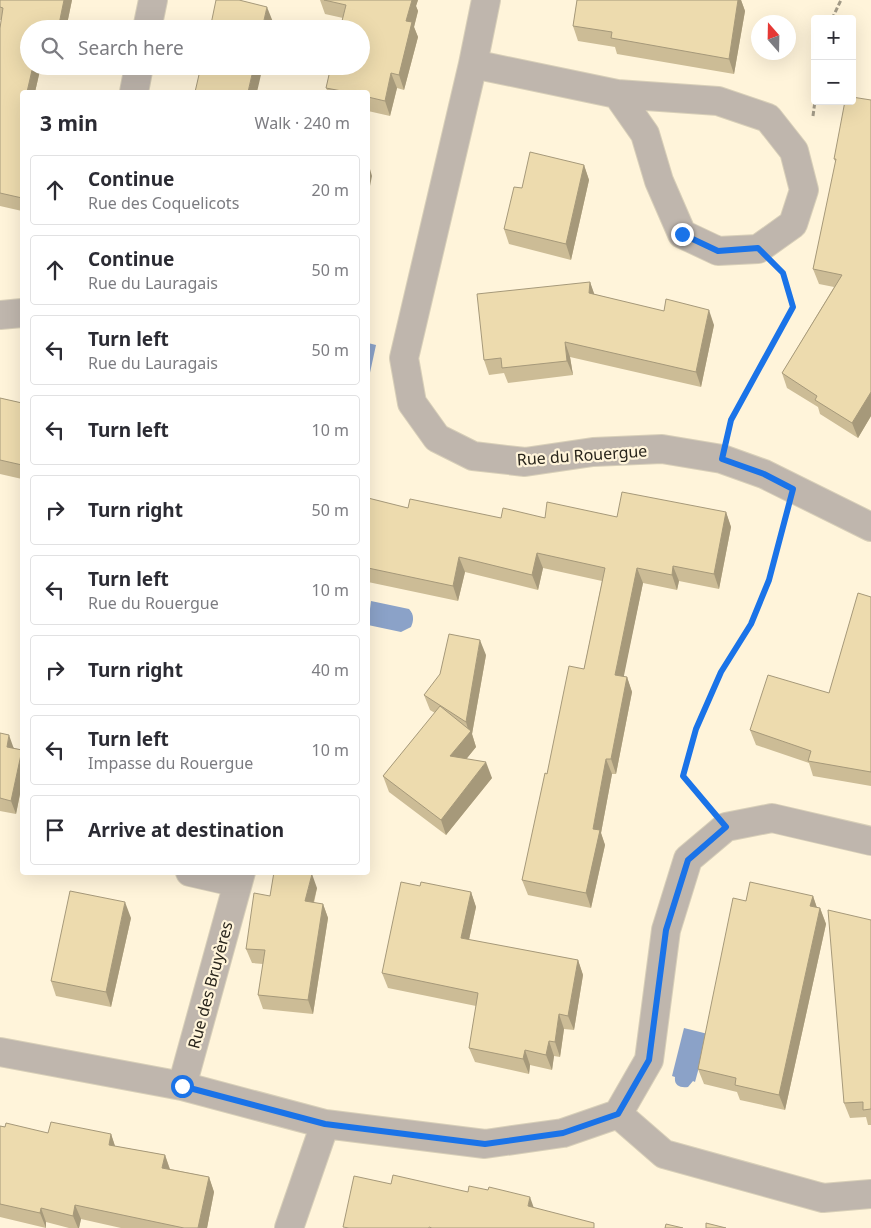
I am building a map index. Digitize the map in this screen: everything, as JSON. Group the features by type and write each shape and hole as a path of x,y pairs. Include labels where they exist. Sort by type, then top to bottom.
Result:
{"street":[{"path":"149,20 153,0"},
{"name":"Rue du Rouergue","path":"486,0 473,64 404,358 412,403 438,438 473,456 525,462 593,452 662,449 722,459 764,474 871,528"},
{"path":"473,64 617,94 718,101 768,118 794,151 804,190 793,224 758,248 718,251 682,234 659,181 645,134 617,94"},
{"path":"134,90 137,75"},
{"path":"0,315 20,313"},
{"path":"0,1052 182,1086 325,1124 485,1144 563,1133 618,1114 649,1060 666,930 688,860 726,827 772,818 871,841"},
{"name":"Rue des Bruyères","path":"182,1086 240,878 215,875"},
{"path":"618,1114 664,1154 823,1198 871,1194"},
{"path":"289,1228 325,1124"}],"path":[{"path":"833,15 841,0"},
{"path":"722,459 731,420 793,307 783,273 758,248"},
{"path":"726,827 683,776 696,729 721,672 751,624 769,580 793,489"}],"water":[{"path":"370,344 376,345 370,373"},
{"path":"371,601 409,609 412,613 413,622 411,627 401,632 370,625"},
{"path":"684,1028 708,1034 695,1082 693,1081 688,1087 680,1087 675,1082 675,1077 672,1076"}],"building":[{"path":"0,0 64,0 60,20 20,20 20,75 31,75 27,90 20,90 20,198 0,193 0,28 3,8 0,7"},
{"path":"216,0 239,0 267,7 264,20 212,20"},
{"path":"324,0 412,0 406,21 412,22 399,75 391,73 385,101 370,97 370,90 336,90 326,88 329,75 370,75 370,20 342,20 346,5"},
{"path":"577,0 738,0 729,59 611,38 612,32 573,26"},
{"path":"199,75 252,75 248,90 195,90"},
{"path":"856,98 871,100 871,392 852,423 815,400 817,396 782,373 842,275 813,269 836,159 834,159 844,105 856,105"},
{"path":"530,152 584,165 566,244 504,229 514,187 522,188"},
{"path":"590,282 589,293 664,311 666,299 709,310 696,372 565,342 567,361 502,368 501,358 484,360 477,294"},
{"path":"0,398 20,403 20,465 0,460"},
{"path":"622,492 726,512 714,574 673,566 672,575 637,568 615,675 627,677 611,759 606,759 593,829 600,830 586,893 522,880 545,773 547,774 569,666 584,669 605,568 537,553 532,575 459,557 453,586 370,568 370,498 408,508 410,499 501,518 503,508 545,518 547,502 617,517"},
{"path":"858,593 871,597 871,772 808,761 811,751 750,730 768,675 829,693"},
{"path":"449,634 480,640 466,722 424,695 440,674"},
{"path":"440,706 471,731 450,756 486,762 441,820 383,776"},
{"path":"0,733 9,735 7,747 20,750 20,759 11,801 0,798"},
{"path":"274,875 312,875 305,901 323,904 308,1000 258,995 265,950 246,949 254,893 270,896"},
{"path":"401,882 420,886 421,882 471,892 461,938 578,960 568,1016 559,1014 555,1042 549,1041 546,1055 525,1050 523,1059 469,1048 478,993 382,973"},
{"path":"750,882 813,896 810,906 820,908 779,1095 735,1085 736,1078 698,1069 733,898 746,901"},
{"path":"70,891 125,902 106,992 51,981"},
{"path":"828,910 871,920 871,1109 863,1110 863,1102 844,1103"},
{"path":"51,1122 111,1134 109,1145 165,1155 162,1168 209,1177 198,1228 184,1228 75,1205 73,1216 41,1208 40,1213 0,1204 0,1126 5,1127 6,1123 48,1133"},
{"path":"393,1175 468,1192 469,1186 488,1190 489,1187 530,1197 528,1206 594,1223 594,1228 343,1227 354,1176 391,1184"},
{"path":"706,1223 726,1228 706,1228"},
{"path":"666,1224 683,1228 665,1228"}],"route":[{"path":"182,1086 325,1124 485,1144 563,1133 618,1114 649,1060 666,930 688,860 726,827 683,776 696,729 721,672 751,624 769,580 793,489 764,474 722,459 731,420 793,307 783,273 758,248 718,251 682,234"}]}
